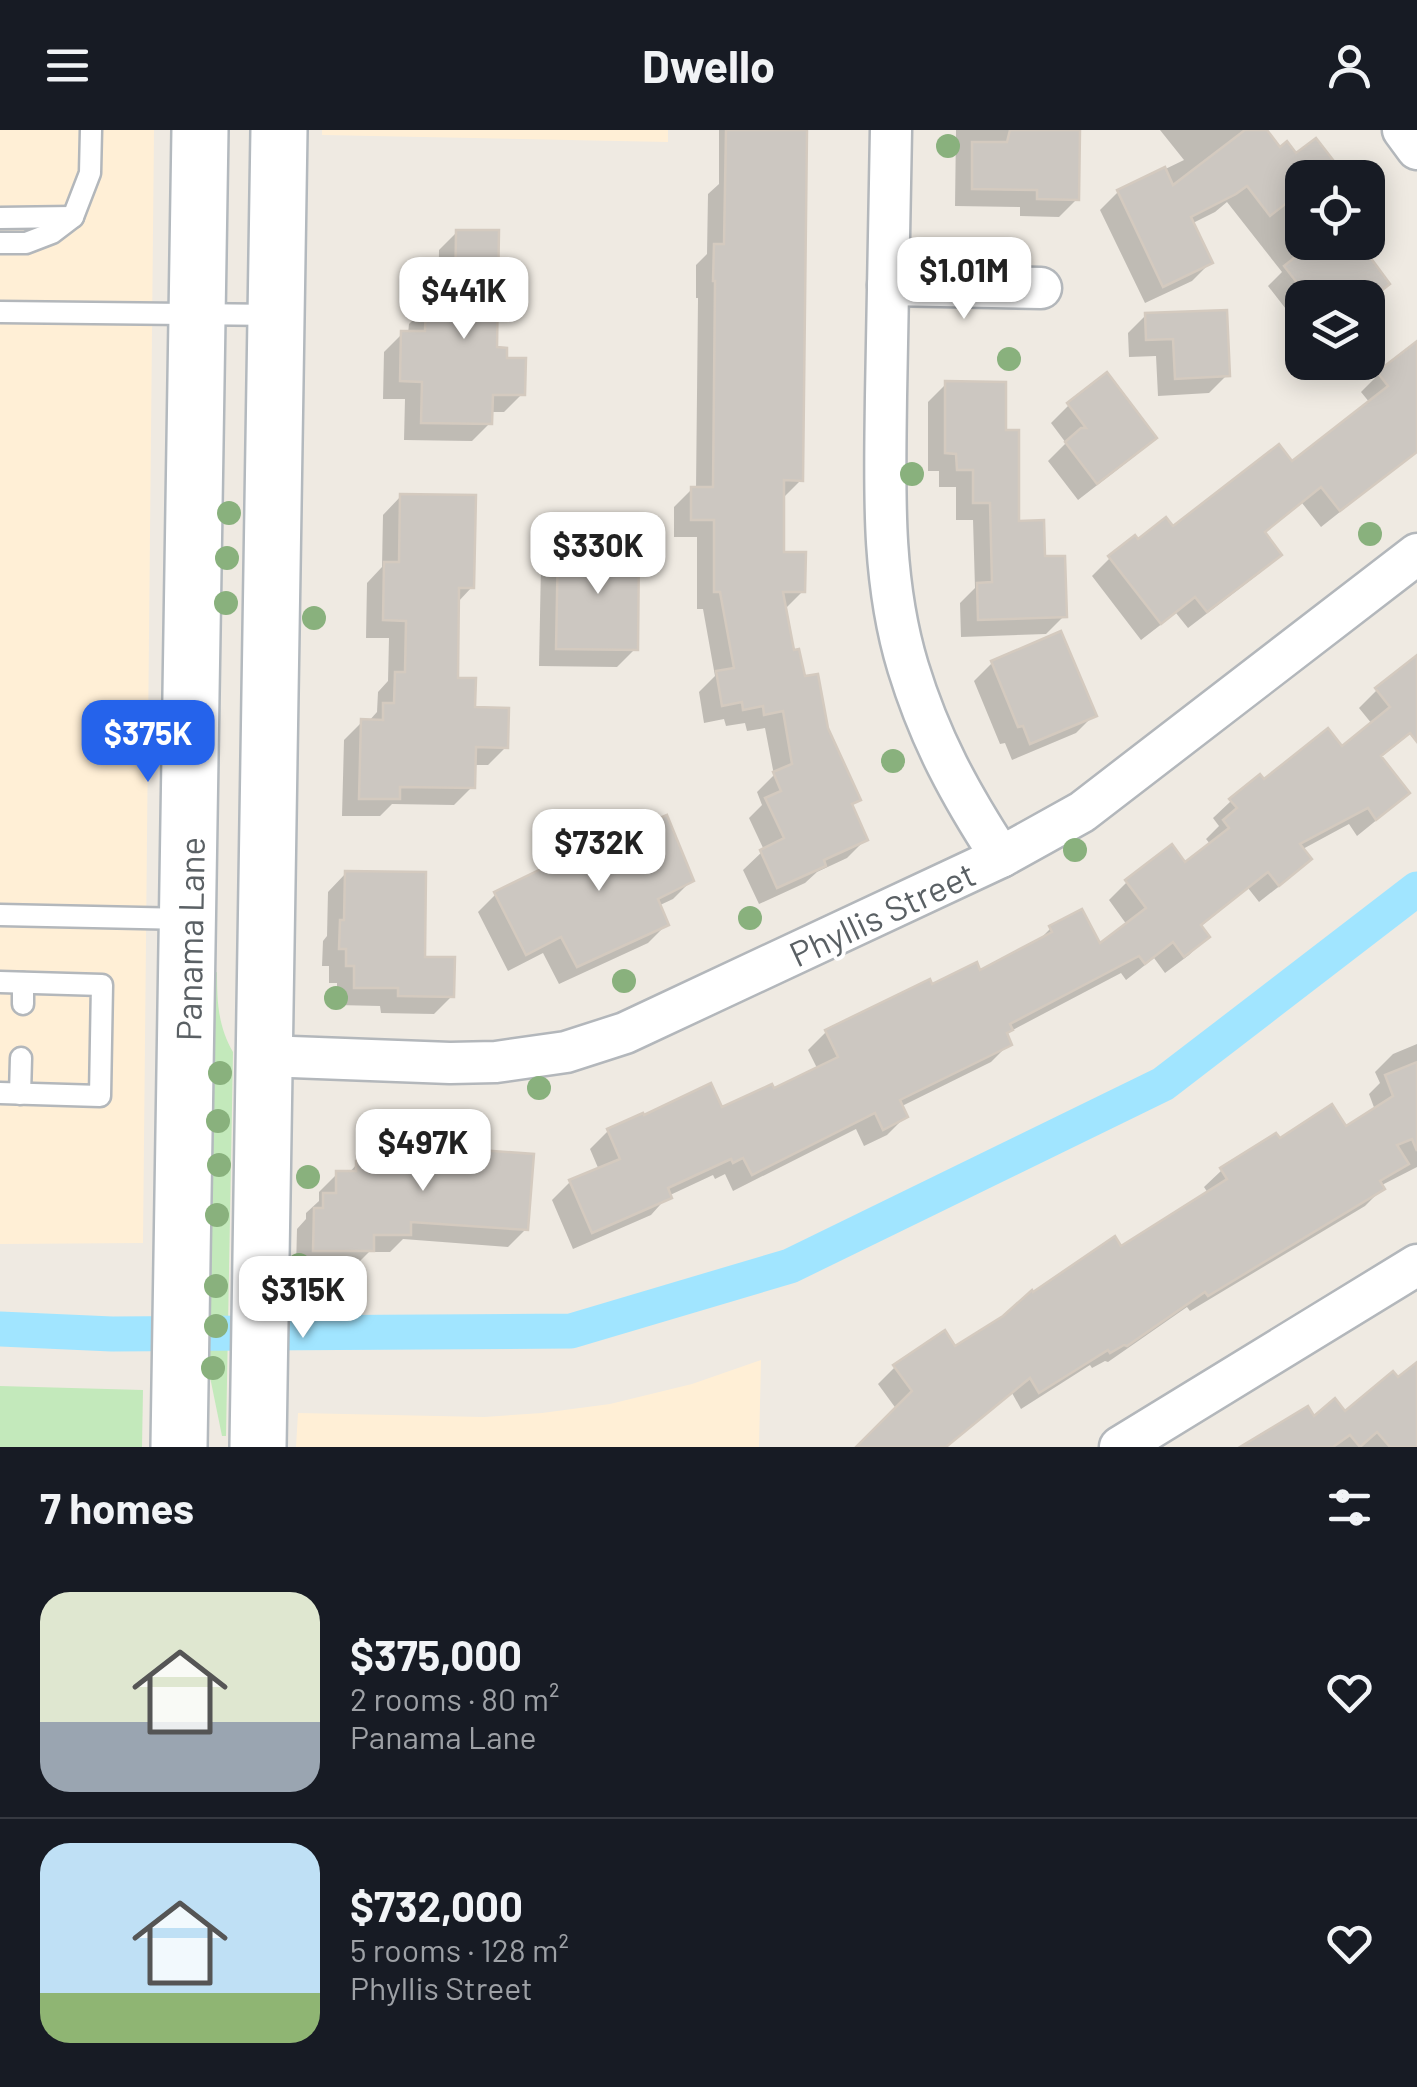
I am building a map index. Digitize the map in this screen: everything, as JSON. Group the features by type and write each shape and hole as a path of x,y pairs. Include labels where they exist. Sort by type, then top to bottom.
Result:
{"main road":[{"name":"Panama Lane","path":"179,1447 200,130"},
{"path":"258,1447 279,130"},
{"path":"193,652 228,774 222,983 227,1017 265,1056"}],"street":[{"path":"891,130 884,518 891,592 907,664 932,734 965,801 1001,857"},
{"path":"1403,130 1417,148"},
{"path":"888,285 1042,288"},
{"name":"Phyllis Street","path":"265,1056 496,1062 566,1052 625,1033 1001,857 1082,812 1417,554"},
{"path":"1126,1445 1417,1265"},
{"path":"180,1382 195,1447"}],"lane":[{"path":"0,242 26,243 73,217 90,173 91,130"},
{"path":"0,218 73,217"},
{"path":"0,312 276,316"},
{"path":"0,916 189,919"},
{"path":"0,982 23,993 102,985 100,1096 10,1094 21,1058"}],"shaded area":[{"path":"0,130 154,130 143,1243 0,1244"},
{"path":"322,130 668,130 668,142 322,135"},
{"path":"761,1360 759,1447 296,1447 298,1413 484,1417 542,1413 610,1404 692,1384"}],"green space":[{"path":"217,972 219,1014 233,1052 226,1436 222,1436 209,1372"},
{"path":"0,1386 143,1390 142,1447 0,1447"}],"building":[{"path":"726,130 807,130 803,481 784,480 784,552 806,552 805,592 783,592 794,650 799,649 805,676 818,674 828,728 861,800 852,804 868,840 824,860 826,866 777,888 760,850 784,838 765,798 781,791 773,772 792,764 783,711 764,715 763,706 743,710 742,702 722,706 716,671 734,668 720,592 714,592 714,520 691,520 691,487 713,487 714,244 724,244"},
{"path":"1010,130 1080,130 1079,200 1037,199 1037,190 972,189 972,142 1007,142"},
{"path":"1245,130 1267,130 1280,147 1287,141 1296,153 1316,138 1333,160 1285,160 1285,204 1270,216 1247,186 1191,217 1213,263 1163,287 1117,190 1165,167 1173,185"},
{"path":"456,230 499,230 497,347 507,348 507,358 526,358 525,395 493,395 492,424 421,423 422,382 400,381 401,331 425,331 426,304 455,304"},
{"path":"1292,260 1372,260 1390,284 1385,288 1385,280 1295,280 1284,266"},
{"path":"1227,310 1230,376 1175,379 1173,339 1146,340 1145,313"},
{"path":"1417,341 1417,452 1340,511 1321,487 1265,532 1282,555 1207,612 1195,597 1161,624 1108,556 1166,517 1173,526 1279,444 1292,461 1388,386 1383,380 1385,366"},
{"path":"1107,372 1157,438 1097,484 1065,442 1086,428 1067,403"},
{"path":"945,381 1006,382 1006,430 1019,430 1019,521 1044,520 1045,556 1065,556 1067,617 978,620 977,583 992,582 990,503 973,503 973,470 957,470 956,454 945,453"},
{"path":"400,494 476,495 474,588 459,588 458,678 476,678 475,707 509,708 508,748 476,747 475,788 400,787 400,799 359,799 361,719 383,720 383,703 394,703 395,672 405,672 406,621 383,620 384,562 399,562"},
{"path":"558,544 639,545 638,650 556,649"},
{"path":"1061,631 1097,716 1030,744 1023,726 1018,727 991,661"},
{"path":"1417,655 1417,742 1410,733 1381,756 1410,793 1376,820 1368,808 1300,844 1312,859 1279,886 1268,872 1201,925 1210,937 1184,957 1173,942 1145,964 1139,956 1010,1024 1013,1030 1007,1033 1012,1045 900,1100 908,1117 883,1130 875,1113 752,1175 743,1158 733,1163 731,1159 668,1188 672,1198 592,1233 569,1180 620,1159 607,1129 711,1083 722,1107 772,1084 774,1088 838,1057 825,1030 930,979 932,984 977,962 980,970 1052,932 1049,926 1082,909 1100,943 1146,908 1125,880 1172,844 1185,862 1229,828 1223,820 1237,808 1229,799 1260,774 1264,779 1328,728 1342,746 1390,707 1375,688"},
{"path":"667,815 694,881 658,899 669,925 577,967 561,937 526,955 494,892"},
{"path":"345,871 426,872 425,957 455,957 454,997 398,996 398,988 354,988 354,966 346,966 346,949 339,949"},
{"path":"1417,1062 1417,1151 1412,1139 1397,1145 1409,1164 1380,1181 1385,1189 1208,1296 1205,1292 1127,1346 1110,1353 1108,1350 1039,1393 1030,1378 946,1447 856,1447 912,1391 893,1365 945,1330 955,1346 1115,1236 1121,1246 1227,1179 1220,1168 1276,1133 1280,1138 1332,1104 1346,1126 1393,1096 1385,1075"},
{"path":"372,1143 534,1154 528,1230 411,1222 411,1235 374,1235 374,1251 313,1251 314,1208 323,1208 323,1193 336,1193 336,1171 356,1171 356,1161 372,1161"},
{"path":"1417,1362 1417,1447 1390,1447 1377,1432 1360,1447 1350,1435 1333,1447 1240,1447 1308,1406 1314,1416 1335,1398 1345,1411 1393,1371 1398,1377"}],"waterway":[{"path":"0,1329 112,1334 571,1331 790,1266 1163,1084 1417,889"}]}
